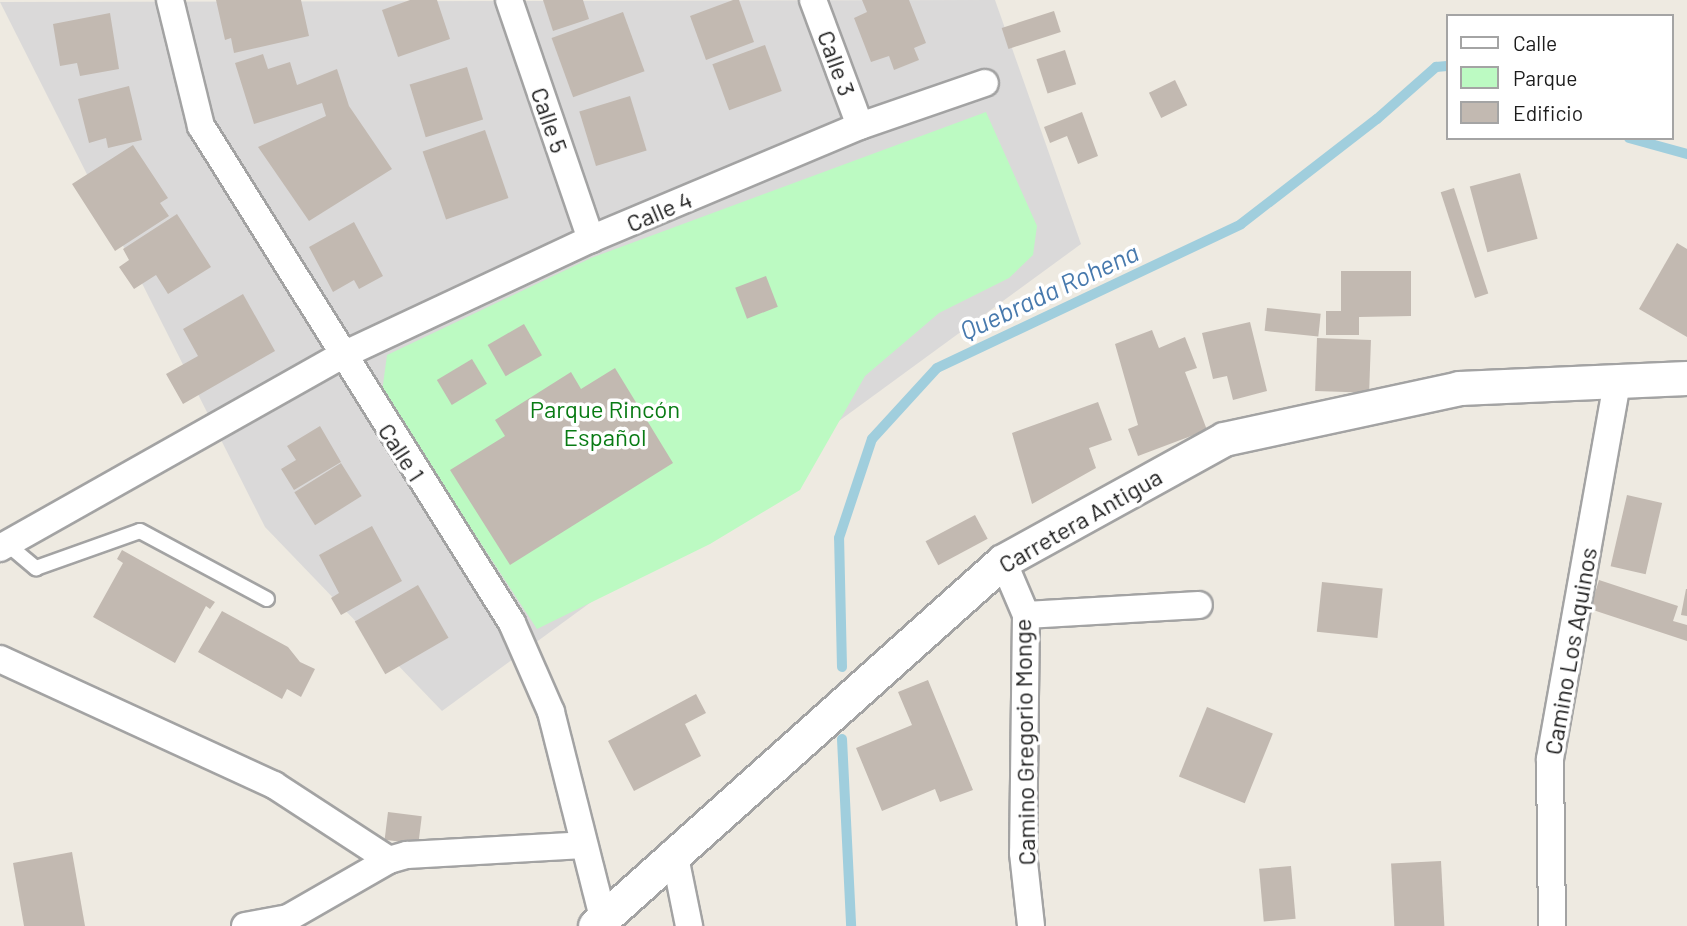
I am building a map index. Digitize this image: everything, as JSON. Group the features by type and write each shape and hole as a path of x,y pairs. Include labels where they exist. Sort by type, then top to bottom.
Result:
{"street":[{"name":"Calle 1","path":"170,0 201,126 341,356 512,623 551,712 584,845 599,922"},
{"name":"Calle 5","path":"509,0 591,239"},
{"name":"Calle 3","path":"813,0 860,126"},
{"name":"Calle 4","path":"4,546 341,356 591,239 860,126 985,83"},
{"name":"Carretera Antigua","path":"599,922 674,852 1003,561 1224,439 1459,388 1687,378"},
{"name":"Camino Los Aquinos","path":"1552,926 1550,759 1618,379"},
{"name":"Camino Gregorio Monge","path":"1003,561 1026,615 1023,853 1031,926"},
{"path":"1026,615 1199,604"},
{"path":"0,659 274,785 389,860"},
{"path":"245,926 288,918 389,860 584,845"},
{"path":"674,852 688,926"}],"lane":[{"path":"4,546 36,568 140,531 267,599"}],"shaded area":[{"path":"995,0 1081,244 442,711 265,527 0,2"}],"green space":[{"name":"Parque Rincón Español","path":"986,112 1037,226 1033,255 1009,278 939,313 865,376 800,490 710,544 537,629 382,392 387,355 591,258"}],"building":[{"path":"216,0 301,0 309,36 234,53 231,38 225,40"},
{"path":"410,0 437,0 450,39 398,57 382,10"},
{"path":"543,0 583,0 589,19 553,31"},
{"path":"739,0 754,42 706,60 690,16"},
{"path":"862,0 909,0 926,43 914,48 919,60 894,70 889,56 871,62 854,18 867,12"},
{"path":"1054,11 1061,32 1008,49 1002,28"},
{"path":"623,12 645,71 573,97 552,38"},
{"path":"110,13 119,69 80,76 77,63 60,66 53,24"},
{"path":"765,45 782,91 729,110 712,64"},
{"path":"1065,50 1076,84 1048,94 1036,59"},
{"path":"263,54 268,69 290,62 297,85 337,69 349,106 392,169 309,221 258,147 326,116 322,103 254,124 235,63"},
{"path":"467,67 483,120 426,137 410,85"},
{"path":"1175,80 1187,105 1161,118 1149,93"},
{"path":"129,86 142,140 108,148 106,138 89,143 78,99"},
{"path":"630,96 647,151 596,166 579,111"},
{"path":"1082,112 1098,156 1078,164 1067,136 1050,143 1044,127"},
{"path":"485,130 508,198 446,220 423,151"},
{"path":"133,145 168,198 160,203 169,216 115,251 72,184"},
{"path":"1520,173 1538,239 1487,252 1470,186"},
{"path":"1454,188 1488,294 1475,298 1441,192"},
{"path":"177,214 211,267 168,294 156,275 134,289 119,267 129,260 123,249"},
{"path":"354,222 383,276 359,289 354,280 333,292 309,247"},
{"path":"1677,243 1687,249 1687,337 1639,309"},
{"path":"1341,271 1411,271 1411,316 1359,317 1359,335 1326,335 1326,311 1341,311"},
{"path":"766,276 778,307 747,319 735,288"},
{"path":"243,294 275,351 183,404 166,374 198,356 183,329"},
{"path":"1267,308 1321,314 1318,337 1265,331"},
{"path":"1250,322 1267,391 1233,400 1227,376 1213,379 1202,333"},
{"path":"524,324 542,355 506,376 488,345"},
{"path":"1152,330 1159,348 1185,337 1197,368 1185,372 1207,430 1138,456 1128,429 1138,425 1115,344"},
{"path":"1317,338 1371,340 1369,393 1315,391"},
{"path":"472,359 487,384 452,405 437,380"},
{"path":"615,368 673,463 510,565 450,470 505,436 495,420 571,372 581,389"},
{"path":"1098,402 1112,440 1089,448 1096,468 1032,504 1012,433"},
{"path":"320,426 341,462 294,490 281,469 296,460 287,446"},
{"path":"341,463 362,496 315,525 294,492"},
{"path":"1627,495 1662,503 1646,574 1611,566"},
{"path":"975,515 988,539 938,565 926,541"},
{"path":"372,526 402,581 341,615 331,598 339,593 319,555"},
{"path":"122,550 215,602 210,609 206,606 175,663 93,617 123,563 117,559"},
{"path":"1599,580 1678,606 1673,621 1687,625 1687,641 1590,609"},
{"path":"1322,582 1383,588 1377,638 1317,632"},
{"path":"418,585 449,638 385,674 355,622"},
{"path":"1687,589 1687,616 1681,615"},
{"path":"222,611 288,647 300,662 315,669 301,697 287,689 282,699 198,652"},
{"path":"928,680 973,790 940,802 935,789 882,811 856,748 912,725 898,692"},
{"path":"696,694 706,713 685,724 701,756 634,791 608,741"},
{"path":"1207,707 1273,734 1245,803 1179,777"},
{"path":"388,812 422,816 418,844 385,840"},
{"path":"72,852 85,926 24,926 13,863"},
{"path":"1441,861 1444,926 1394,926 1391,864"},
{"path":"1291,866 1296,919 1264,922 1259,869"}],"waterway":[{"name":"Quebrada Rohena","path":"842,667 839,538 872,439 937,368 1241,224 1377,119 1436,67 1446,66"},
{"name":"Quebrada Rohena","path":"1636,140 1687,154"},
{"name":"Quebrada Rohena","path":"842,739 851,926"}]}
